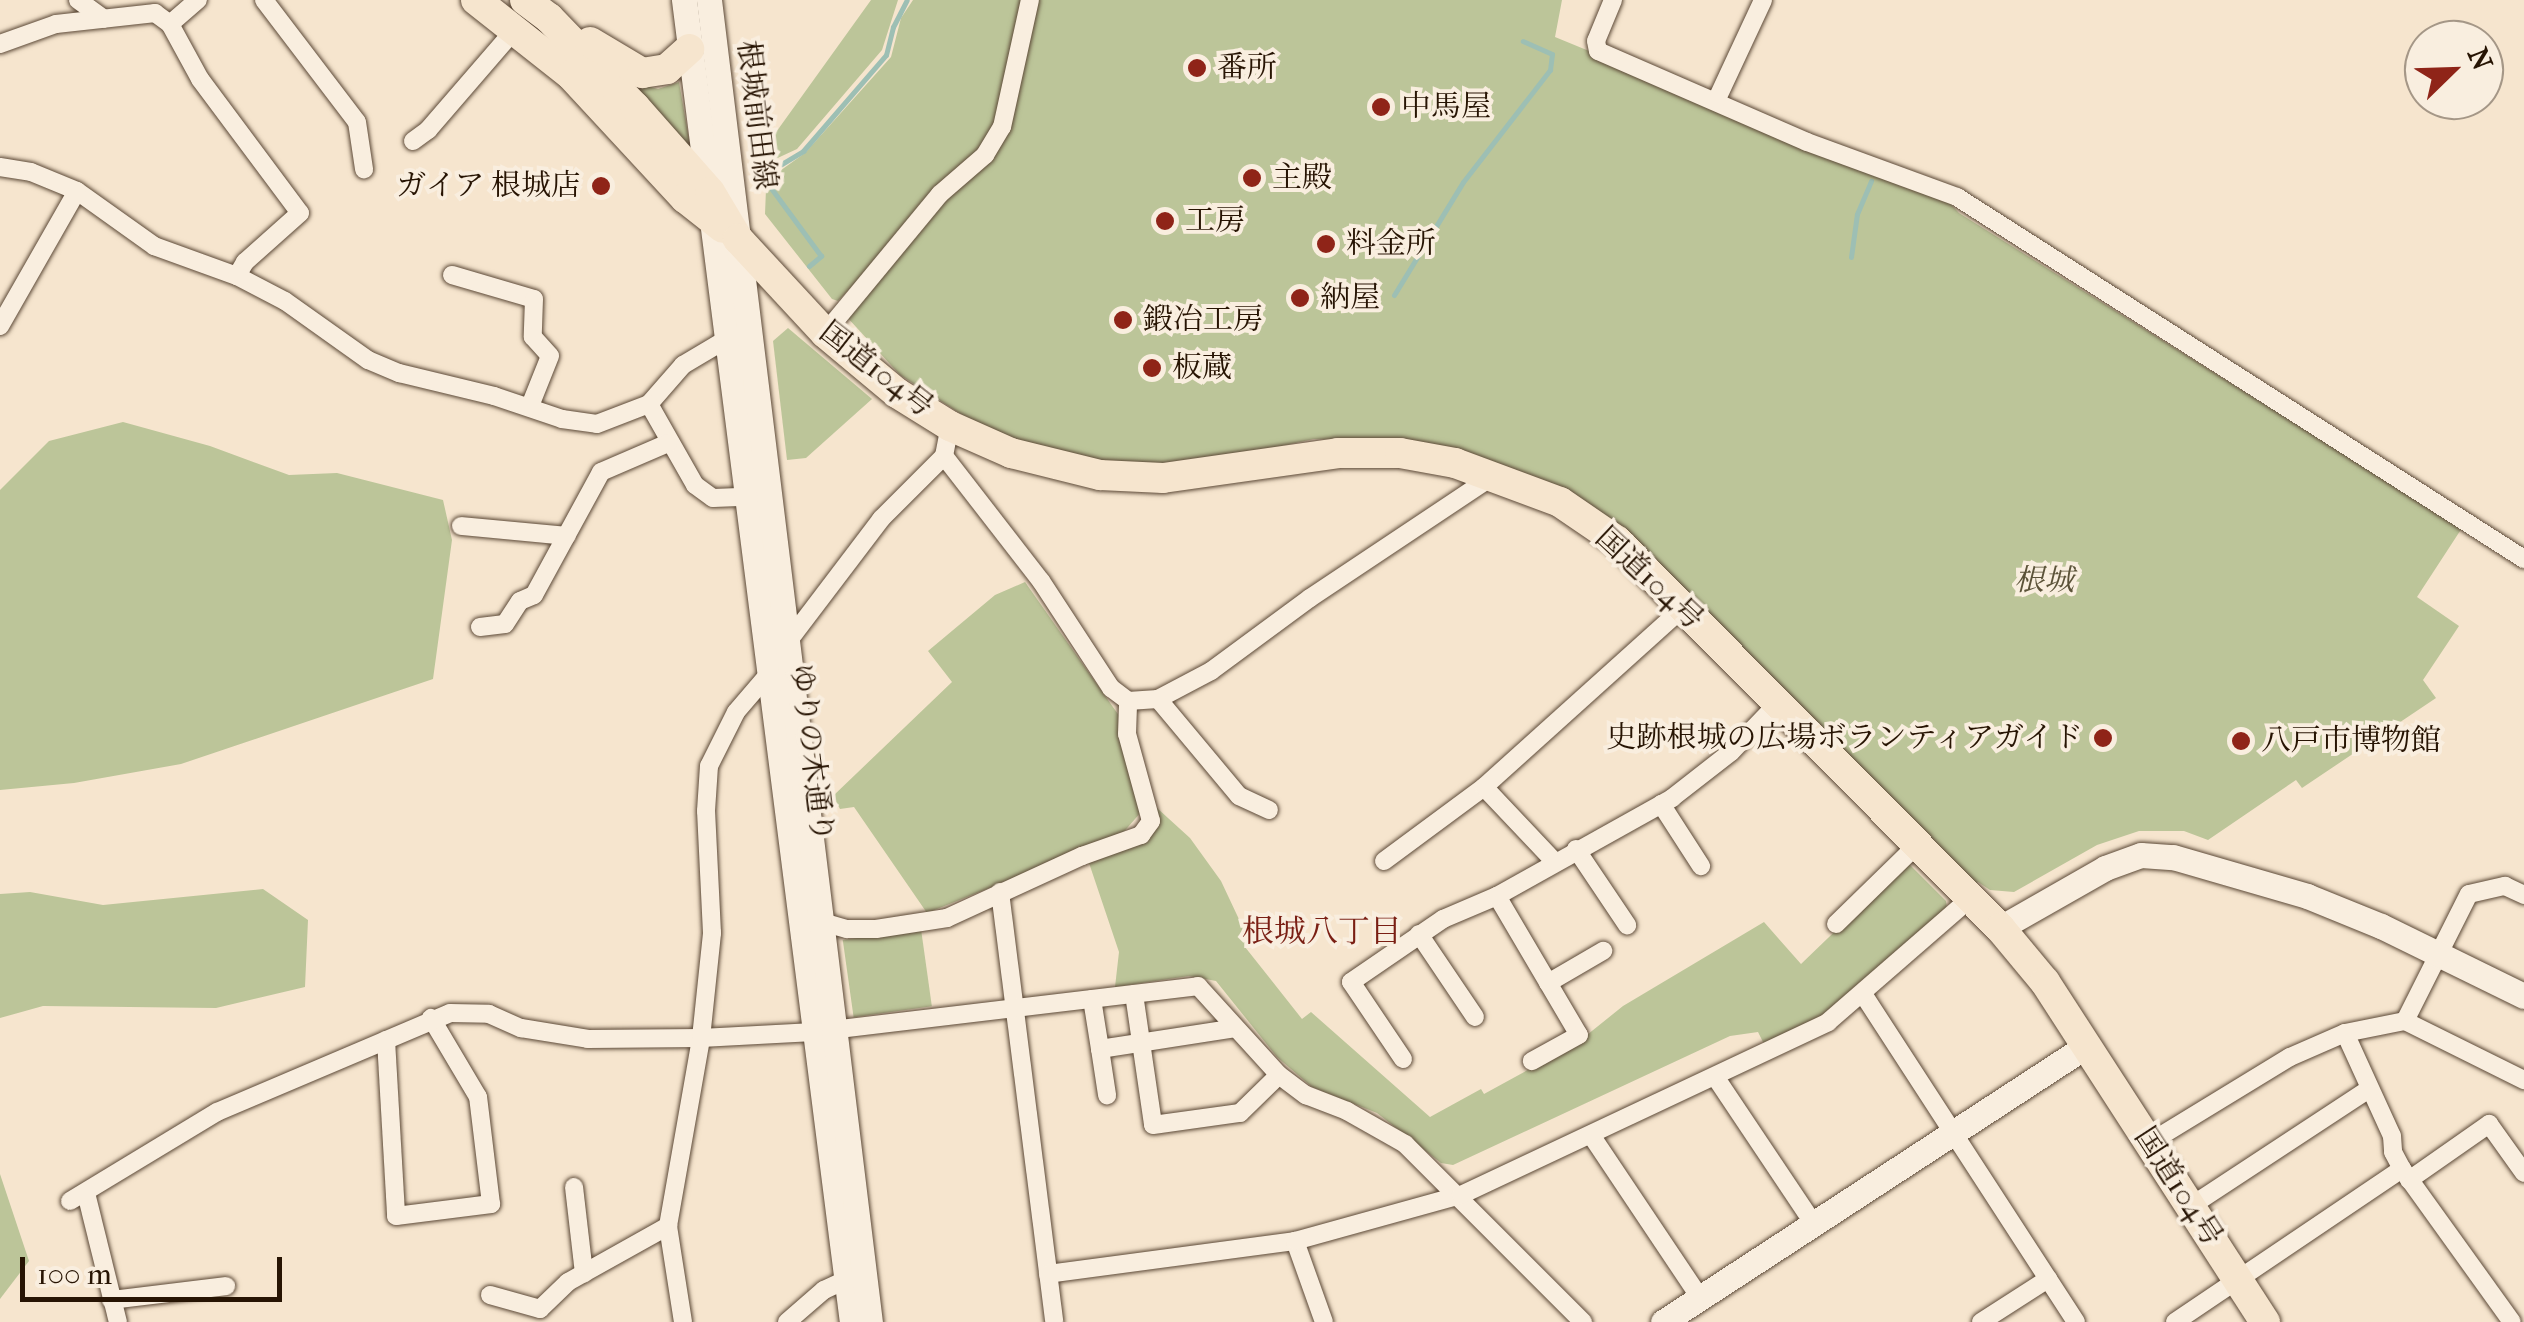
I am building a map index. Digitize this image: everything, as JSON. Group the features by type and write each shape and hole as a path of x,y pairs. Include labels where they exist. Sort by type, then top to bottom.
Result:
{"highway":[{"name":"国道104号","path":"476,0 530,15 825,334 898,393 947,441 1100,475 1163,478 1338,452 1400,453 1455,462 1560,502 1617,541 1967,900 2000,928 2045,982 2265,1322"},
{"path":"530,15 642,73 668,69 689,49"}],"street":[{"path":"78,0 104,19"},
{"path":"170,24 198,0"},
{"path":"264,0 356,122 364,169"},
{"name":"根城前田線","path":"684,0 689,49 721,218"},
{"name":"根城前田線","path":"708,0 721,218"},
{"path":"825,334 940,194 985,155 1002,127 1030,0"},
{"path":"1614,0 1596,41 1598,51 1824,149 1957,197 2524,559"},
{"path":"1716,101 1763,0"},
{"path":"0,44 56,24 154,13 170,24 200,79 300,214 245,262 237,276"},
{"path":"413,140 428,130 530,15"},
{"path":"0,168 31,172 77,191 154,246 237,276 286,300 384,366 530,406 562,419 597,424 648,404 683,365 725,340"},
{"path":"0,326 77,191"},
{"name":"ゆりの木通り","path":"721,218 725,340 769,675 824,1031 855,1275 870,1322"},
{"name":"ゆりの木通り","path":"721,218 786,644 822,922 824,1031"},
{"path":"452,274 534,299 532,337 550,356 530,406"},
{"path":"648,404 695,485 713,498 746,497"},
{"path":"683,1322 668,1226 701,1038 712,933 706,811 709,766 736,712 769,675 786,644 881,519 947,441 1111,688 1128,701 1158,699 1212,671 1310,598 1493,476"},
{"path":"480,627 505,624 520,601 534,595 601,472 668,443"},
{"path":"461,526 567,536"},
{"path":"1384,861 1484,786 1683,608"},
{"path":"1158,699 1239,796 1269,810"},
{"path":"822,922 847,929 911,925 947,918 1142,834 1151,820 1127,734 1128,701"},
{"path":"1403,1058 1351,982 1419,934 1497,896 1661,804 1731,752 1777,704"},
{"path":"1484,786 1554,861"},
{"path":"1661,804 1701,866"},
{"path":"1836,924 1915,846"},
{"path":"1576,849 1627,925"},
{"path":"2000,928 2105,868 2141,855 2173,857 2307,896 2439,953 2524,996"},
{"path":"2405,1020 2468,894 2506,886 2524,895"},
{"path":"1000,892 1054,1322"},
{"path":"1497,896 1579,1035 1532,1061"},
{"path":"1048,1274 1295,1241 1461,1195 1828,1022 1967,900"},
{"path":"1419,934 1475,1016"},
{"path":"1548,983 1602,951"},
{"path":"118,1322 78,1197 217,1112 431,1018 464,1012 489,1014 521,1028 588,1039 701,1038 824,1031 1198,986 1279,1075 1306,1096 1362,1118 1404,1144 1461,1195 1583,1322"},
{"path":"1134,994 1153,1125 1240,1114 1279,1075"},
{"path":"1863,994 2076,1322"},
{"path":"1092,999 1107,1096"},
{"path":"386,1040 396,1216 490,1204 478,1097 431,1018"},
{"path":"2149,1142 2231,1090 2345,1033 2405,1020 2524,1080"},
{"path":"1100,1049 1236,1028"},
{"path":"2345,1033 2392,1136 2392,1152 2512,1322"},
{"path":"1663,1322 2086,1046"},
{"path":"1716,1078 1813,1224"},
{"path":"2190,1206 2369,1088"},
{"path":"2175,1322 2490,1124 2524,1173"},
{"path":"1590,1135 1700,1298"},
{"path":"574,1186 584,1273"},
{"path":"490,1295 540,1310 568,1282 668,1226"},
{"path":"1295,1241 1324,1322"},
{"path":"787,1322 855,1275"},
{"name":"ゆりの木通り","path":"852,1322 855,1275"},
{"path":"1980,1322 2048,1278"},
{"path":"112,1300 226,1286"}],"green space":[{"path":"871,0 898,0 882,50 797,149 769,162 758,143 774,135"},
{"path":"913,0 1022,0 1002,109 986,145 838,301 832,299 765,214 766,189 770,178 805,153 891,57 901,18"},
{"name":"根城","path":"1034,0 1562,0 1555,37 1944,197 1959,213 2462,528 2417,597 2459,626 2423,680 2436,698 2302,788 2296,780 2208,840 2184,831 2139,831 2097,845 2014,892 1990,890 1978,882 1971,887 1637,542 1373,441 1314,439 1204,463 1114,465 1017,443 975,423 900,375 846,316 943,197 993,152"},
{"path":"679,82 690,145 684,146 632,87 636,83 658,89"},
{"path":"788,328 872,399 806,458 787,460 773,341"},
{"path":"123,422 210,446 289,475 337,473 443,500 452,540 433,679 181,764 74,783 0,790 0,490 49,441"},
{"path":"1025,582 1120,717 1142,811 1121,835 927,913 854,807 840,809 833,796 952,682 928,651 995,595"},
{"path":"1157,808 1190,838 1221,881 1245,932 1245,947 1302,1019 1311,1012 1430,1117 1481,1089 1484,1094 1577,1043 1623,1006 1764,922 1801,964 1907,862 1946,901 1947,908 1825,1014 1765,1046 1758,1032 1730,1036 1453,1165 1441,1163 1377,1113 1312,1087 1277,1057 1216,981 1189,976 1115,987 1119,952 1089,863 1143,841 1155,825"},
{"path":"263,889 308,920 305,987 216,1008 43,1006 0,1018 0,894 30,892 103,905"},
{"path":"921,929 932,1006 854,1017 843,940"},
{"path":"0,1174 29,1261 0,1299"}],"waterway":[{"path":"809,266 821,256 765,180 770,171 803,151 886,55 893,27 907,0"},
{"path":"1394,295 1463,182 1550,70 1552,54 1523,41"},
{"path":"1851,257 1857,214 1871,181"}],"place":[{"name":"番所","path":"1197,68"},
{"name":"中馬屋","path":"1381,107"},
{"name":"主殿","path":"1252,178"},
{"name":"ガイア 根城店","path":"601,186"},
{"name":"工房","path":"1165,221"},
{"name":"料金所","path":"1326,244"},
{"name":"納屋","path":"1300,298"},
{"name":"鍛冶工房","path":"1123,320"},
{"name":"板蔵","path":"1152,368"},
{"name":"史跡根城の広場ボランティアガイド","path":"2103,738"},
{"name":"八戸市博物館","path":"2241,741"}],"district":[{"name":"根城八丁目","path":"1322,932"}]}
